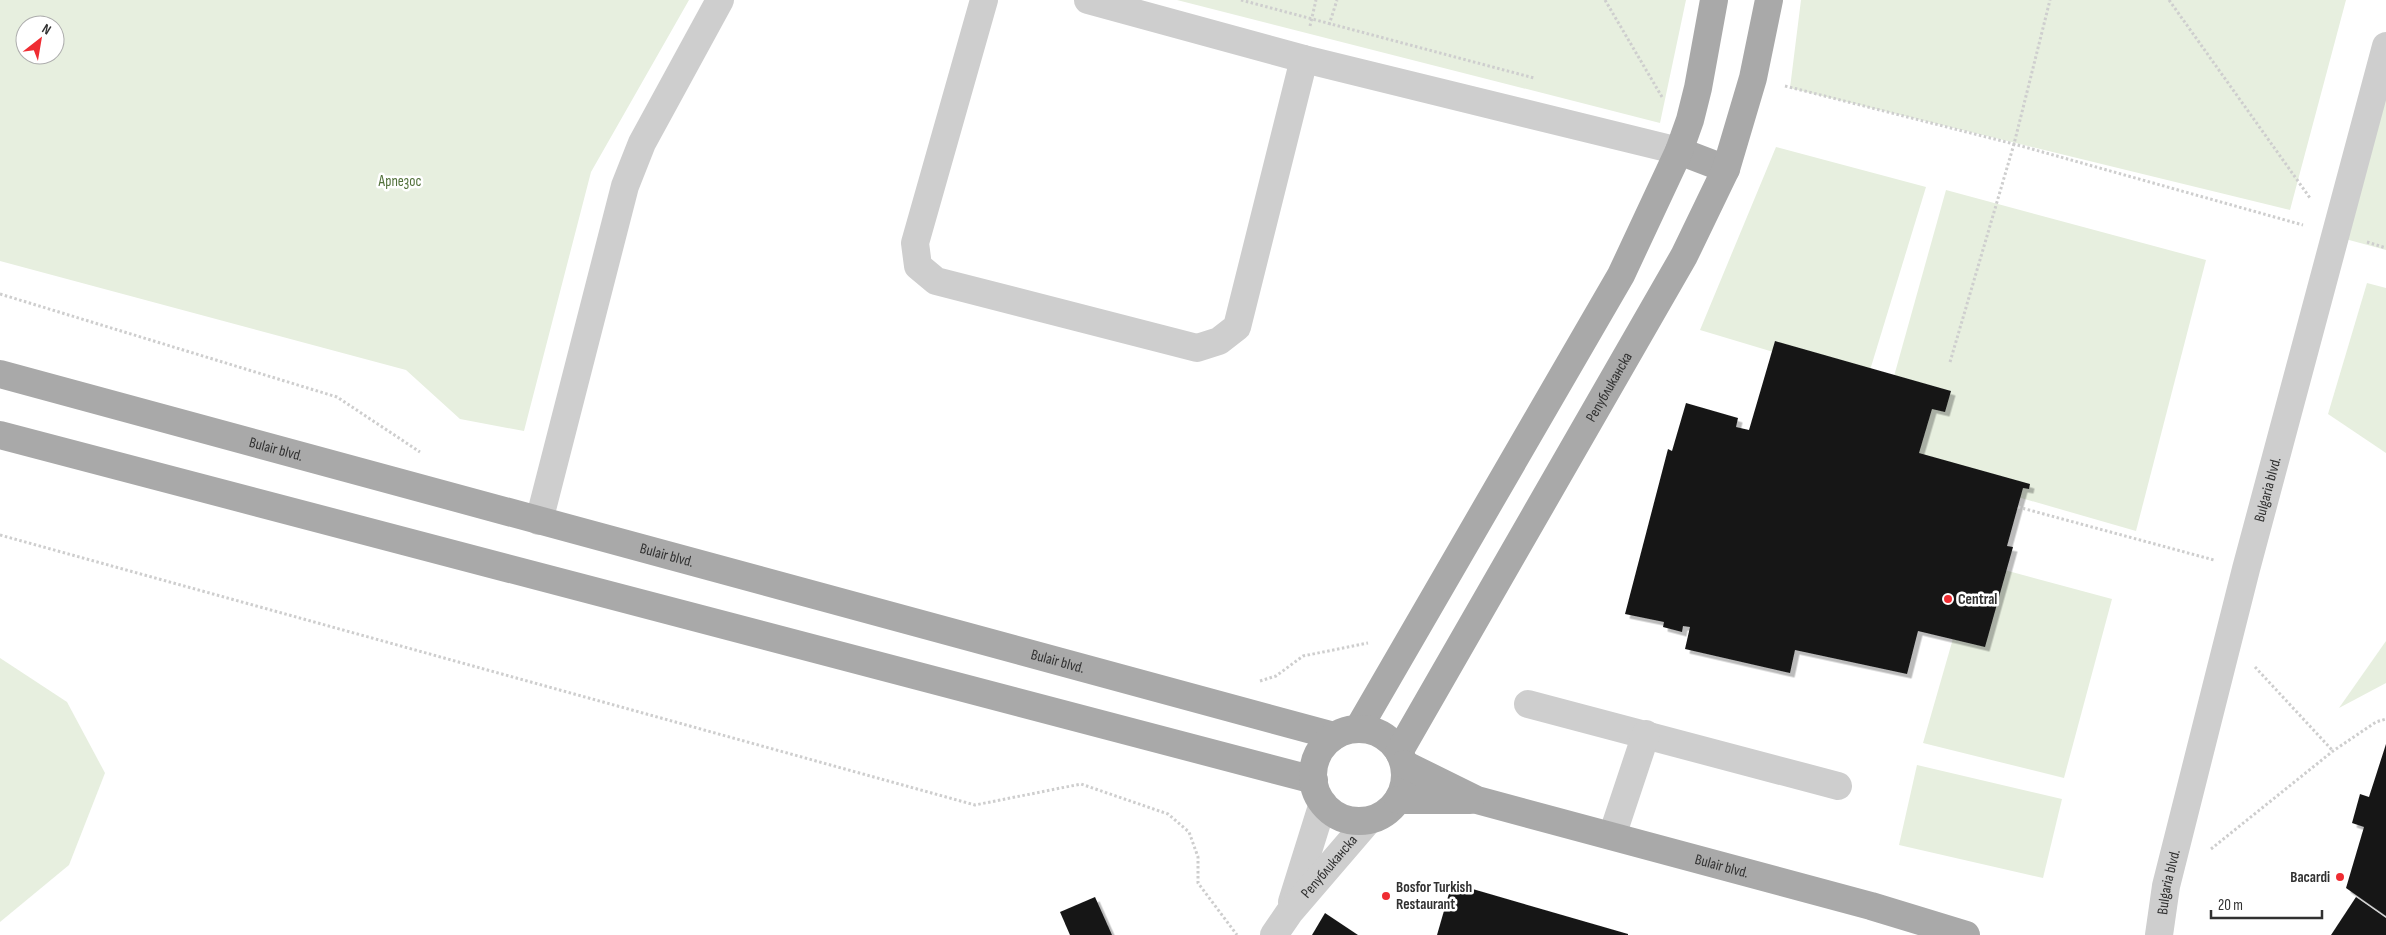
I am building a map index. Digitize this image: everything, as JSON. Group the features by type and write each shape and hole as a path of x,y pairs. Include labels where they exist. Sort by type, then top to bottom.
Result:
{"main road":[{"path":"1346,733 1410,635 1621,274 1679,151 1690,120 1698,88 1714,0"},
{"name":"Републиканска","path":"1401,758 1684,256 1726,169 1753,78 1769,0"},
{"path":"1679,151 1726,169"},
{"name":"Bulair blvd.","path":"0,374 539,521 1346,733"},
{"path":"0,435 1318,792"},
{"path":"1368,730 1386,738 1401,758 1404,789 1390,810 1380,817 1368,821 1355,821 1343,818 1332,812 1318,792 1314,767 1318,755 1324,745 1346,733 1368,730"},
{"name":"Bulair blvd.","path":"1401,758 1477,800 1871,906 1966,935"},
{"name":"Bulair blvd.","path":"1398,800 1477,800"}],"street":[{"path":"539,521 625,186 642,143 720,0"},
{"path":"984,0 915,244 918,266 936,281 1197,348 1219,341 1238,327 1304,60"},
{"path":"1088,0 1304,60 1679,151"},
{"name":"Bulgaria blvd.","path":"2159,935 2166,886 2246,569 2386,46"},
{"path":"1528,704 1838,786"},
{"path":"1612,836 1646,734"},
{"name":"Републиканска","path":"1289,913 1318,792"},
{"name":"Републиканска","path":"1274,935 1289,913 1368,821"}],"path":[{"path":"1241,0 1539,80"},
{"path":"1330,25 1337,0"},
{"path":"1605,0 1672,115 1690,120"},
{"path":"1950,362 2014,144 2050,0"},
{"path":"2169,0 2335,234"},
{"path":"1753,78 2014,144 2386,248"},
{"path":"0,294 337,397 427,456"},
{"path":"2018,507 2246,569"},
{"path":"0,534 975,805 1081,784 1168,814 1189,832 1198,856 1198,883 1237,935"},
{"path":"1253,683 1276,676 1303,656 1410,635"},
{"path":"2229,639 2333,750"},
{"path":"2166,886 2333,750 2376,722 2386,718"}],"green space":[{"name":"Арпезос","path":"0,0 689,0 591,172 524,431 460,419 406,370 0,261"},
{"path":"1177,0 1686,0 1660,123"},
{"path":"1801,0 2346,0 2290,210 1790,88"},
{"path":"2386,73 2386,250 2338,237"},
{"path":"1776,147 1926,187 1867,380 1700,330"},
{"path":"1946,190 2206,260 2136,531 1872,455"},
{"path":"2367,283 2386,288 2386,453 2328,414"},
{"path":"1975,562 2112,599 2064,778 1923,743"},
{"path":"2386,641 2386,683 2339,708"},
{"path":"0,658 67,702 105,773 69,865 0,922"},
{"path":"1917,765 2062,799 2043,878 1899,845"}],"building":[{"path":"1775,341 1951,391 1945,412 1932,409 1919,453 2030,484 2029,489 2023,488 2007,546 2013,547 1985,647 1918,631 1907,674 1795,650 1790,673 1685,649 1690,627 1683,626 1682,632 1663,627 1664,622 1625,614 1668,449 1672,451 1686,403 1738,418 1736,427 1749,430"},
{"path":"2386,744 2386,916 2346,888 2364,827 2352,823 2360,794 2369,797"},
{"path":"1452,883 1628,934 1628,935 1437,935"},
{"path":"1095,897 1112,935 1070,935 1060,912"},
{"path":"2356,897 2386,918 2386,935 2331,935"},
{"path":"1325,913 1358,935 1312,935"}],"place":[{"name":"Central","path":"1948,599"},
{"name":"Bacardi","path":"2340,877"},
{"name":"Bosfor Turkish Restaurant","path":"1386,896"}]}
